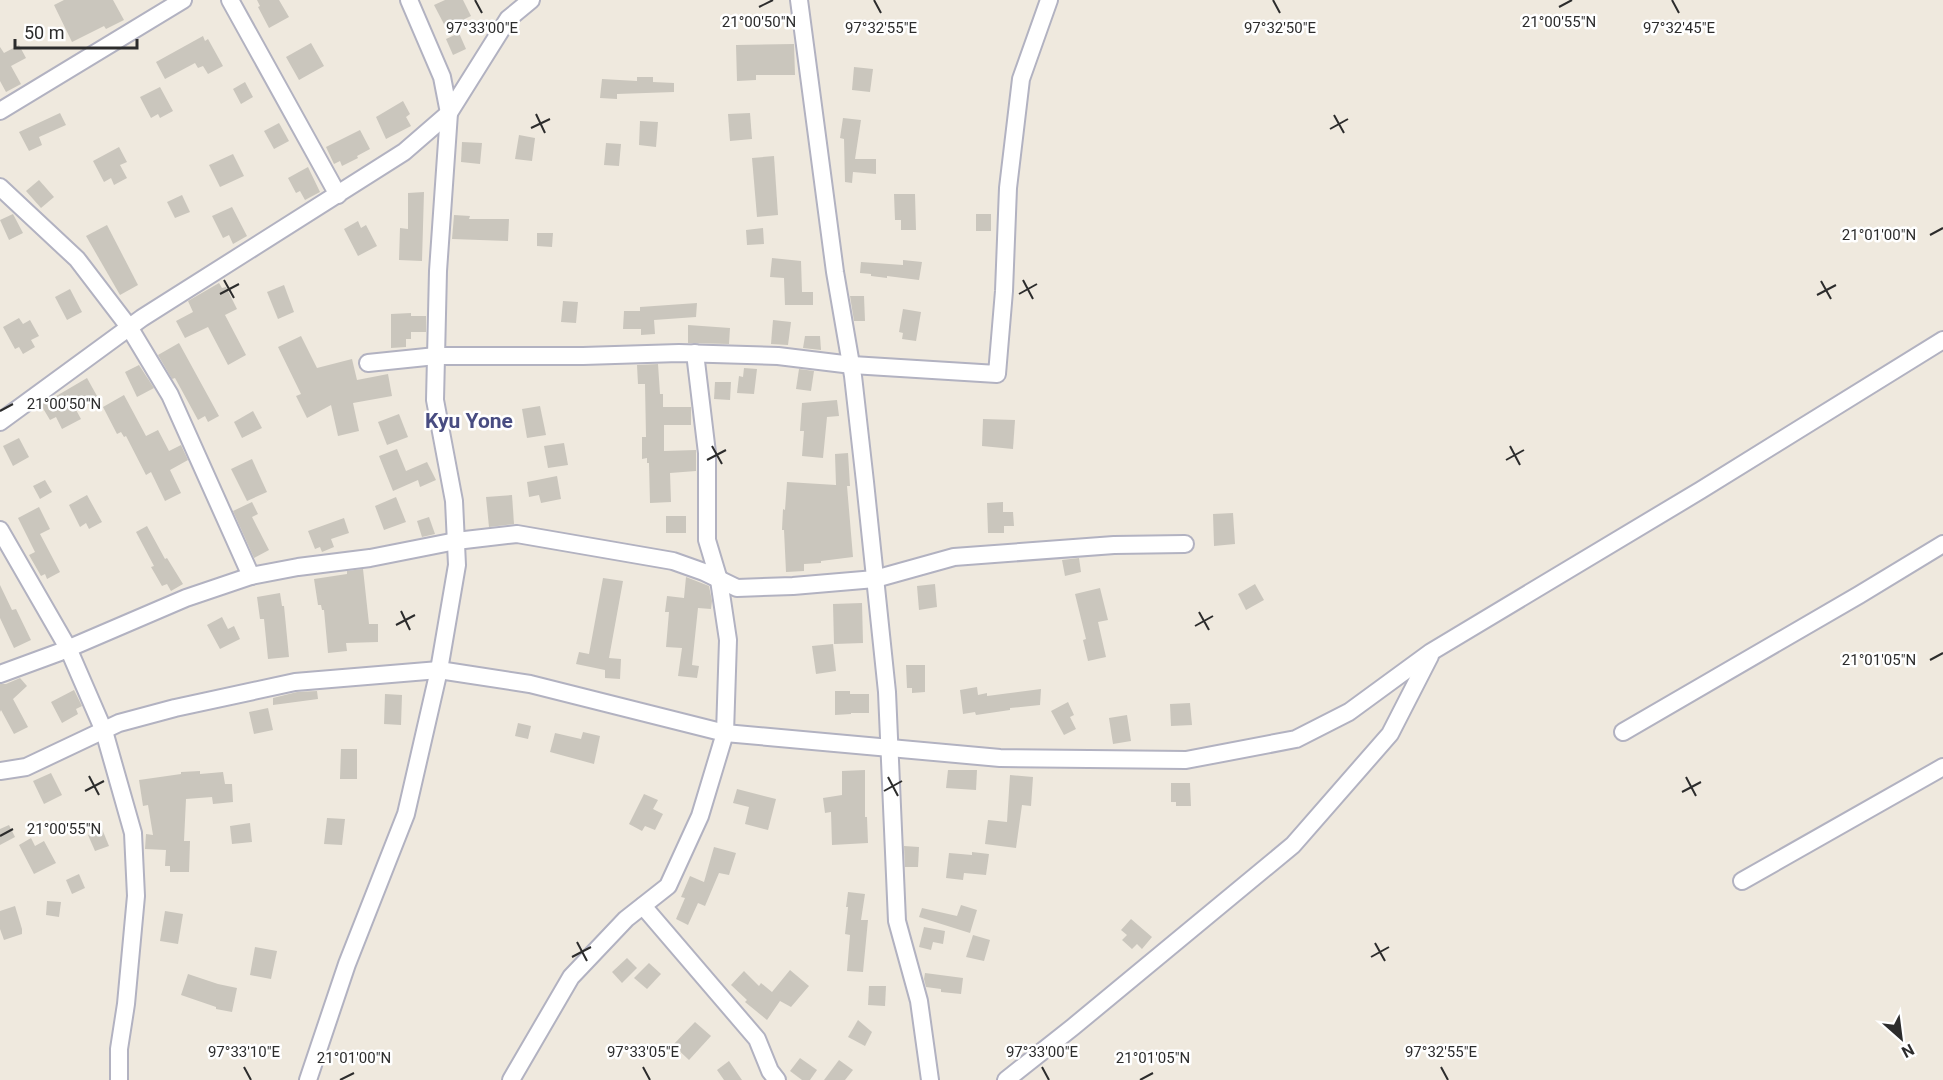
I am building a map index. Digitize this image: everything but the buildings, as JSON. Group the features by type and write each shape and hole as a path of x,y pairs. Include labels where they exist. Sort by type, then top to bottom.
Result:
{"street":[{"path":"0,111 183,0"},
{"path":"230,0 338,195"},
{"path":"308,1080 347,964 406,814 439,670 457,565 454,501 435,400 438,271 449,113 442,77 409,0"},
{"path":"0,422 129,327 405,152 449,113 508,20 531,0"},
{"path":"799,0 835,272 852,365 875,579 887,692 897,921 919,1001 930,1080"},
{"path":"368,363 436,356 695,353 778,356 852,365 996,374 1005,291 1008,188 1021,80 1049,0"},
{"path":"0,188 77,259 129,327 170,395 251,576"},
{"path":"0,771 26,767 119,723 175,708 295,682 439,670 530,684 725,733 1000,758 1186,760 1296,739 1349,712 1431,652 1943,340"},
{"path":"511,1080 571,977 626,919 668,886 700,816 725,733 728,639 719,580 706,540 707,453 695,353"},
{"path":"0,530 68,648 104,731 133,833 136,896 126,1004 119,1049 119,1080"},
{"path":"0,674 186,598 251,576 298,567 370,558 456,541 517,534 672,561 704,572 737,588 875,579 954,557 1114,545 1185,544"},
{"path":"1623,732 1859,596 1943,544"},
{"path":"1006,1080 1293,845 1390,734 1431,652"},
{"path":"1742,881 1943,767"},
{"path":"643,906 757,1039 770,1071 777,1080"}],"district":[{"name":"Kyu Yone","path":"469,421"}]}
